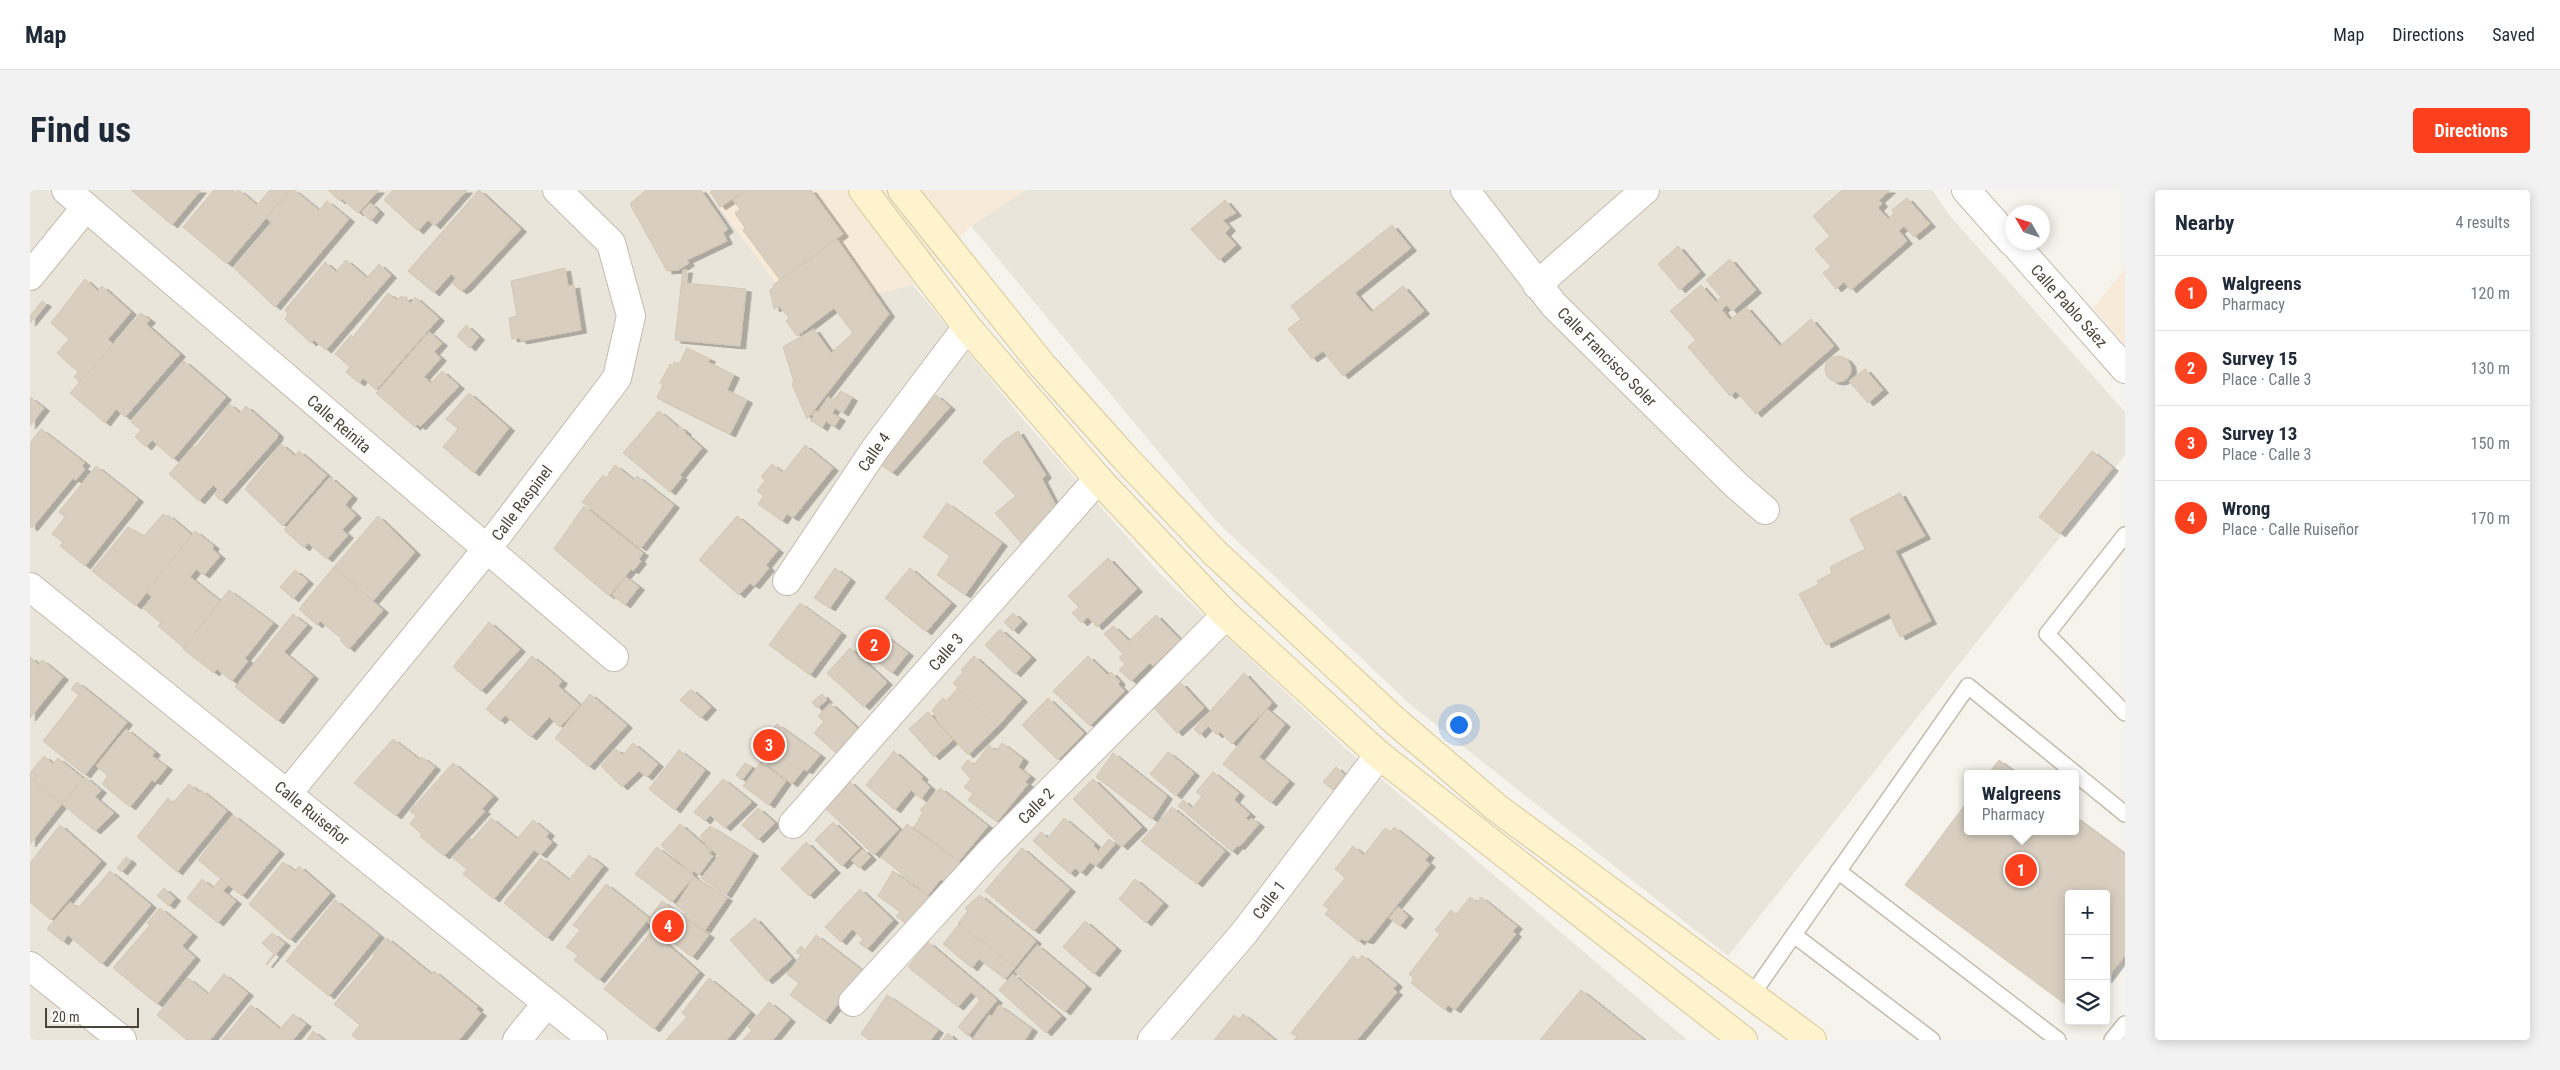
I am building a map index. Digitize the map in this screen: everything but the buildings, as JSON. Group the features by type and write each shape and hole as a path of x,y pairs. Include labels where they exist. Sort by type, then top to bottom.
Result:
{"street":[{"name":"Calle Raspinel","path":"288,793 486,550 617,378 632,316 611,242 557,190"},
{"path":"863,190 967,327 1098,479 1226,615 1379,755 1744,1040"},
{"path":"902,190 1042,366 1125,458 1215,553 1394,720 1497,808 1812,1040"},
{"name":"Calle Francisco Soler","path":"1465,190 1537,285 1728,477 1766,510"},
{"path":"1537,285 1645,190"},
{"name":"Calle Pablo Sáez","path":"1966,190 2005,233"},
{"name":"Calle Reinita","path":"76,199 486,550 614,656"},
{"path":"30,276 76,199"},
{"name":"Calle Pablo Sáez","path":"2020,250 2125,369"},
{"name":"Calle 4","path":"787,581 875,449 967,327"},
{"name":"Calle 3","path":"793,824 1098,479"},
{"name":"Calle Ruiseñor","path":"30,587 593,1040"},
{"name":"Calle 2","path":"852,1002 989,853 1226,615"},
{"name":"Calle 1","path":"1152,1040 1244,933 1379,755"},
{"path":"30,966 122,1040"},
{"path":"517,1040 547,1003"}],"lane":[{"path":"2125,535 2047,634 2125,713"},
{"path":"1751,996 1968,686 2071,770"},
{"path":"2079,776 2125,814"},
{"path":"1838,871 2058,1040"},
{"path":"1794,935 1932,1040"},
{"path":"2112,1040 2125,1024"}],"shaded area":[{"path":"30,190 707,190 798,313 913,285 1022,418 1160,574 1344,747 1687,1040 30,1040"},
{"path":"707,190 1026,190 971,226 913,285 798,313"},
{"path":"1026,190 1932,190 1950,216 2125,412 2125,455 1728,956 1412,706 1216,521 971,226"},
{"path":"2125,269 2125,345 2093,308"}],"place":[{"name":"Survey 15","path":"874,645"},
{"name":"Survey 13","path":"769,745"},
{"name":"Walgreens","path":"2021,870"},
{"name":"Wrong","path":"668,926"}]}
